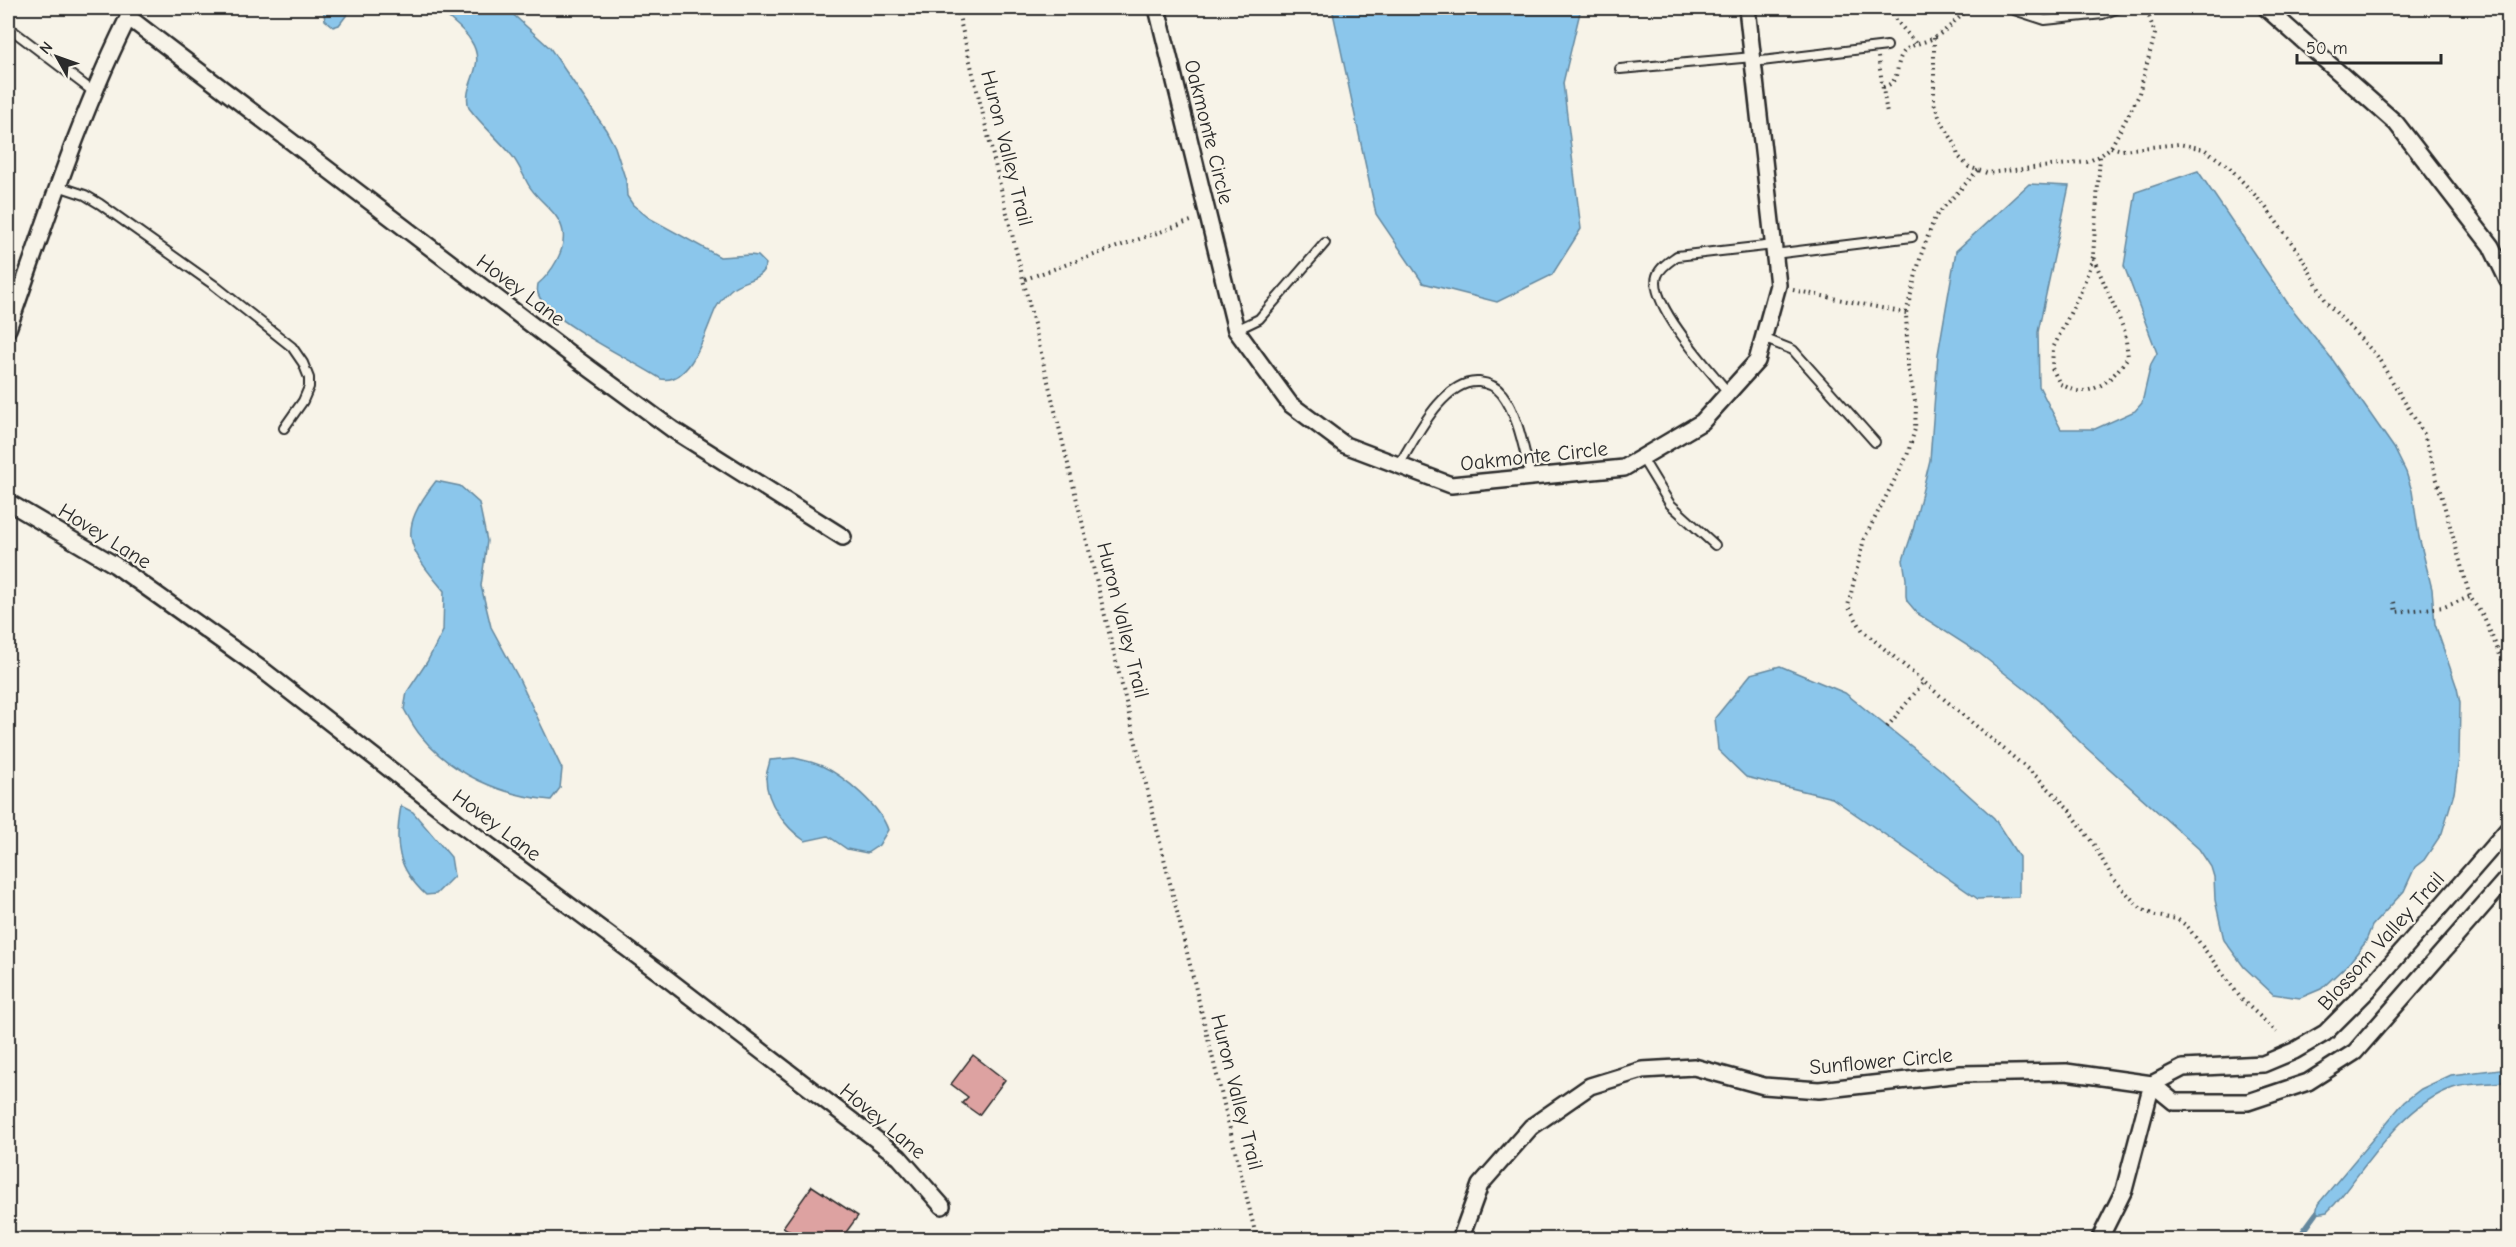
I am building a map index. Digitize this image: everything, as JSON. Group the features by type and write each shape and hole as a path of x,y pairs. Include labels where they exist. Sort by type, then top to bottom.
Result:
{"street":[{"name":"Oakmonte Circle","path":"1157,8 1236,330 1290,404 1345,445 1451,485 1624,468 1702,422 1757,361 1777,287 1747,8"},
{"path":"2266,8 2396,123 2491,246 2508,280"},
{"path":"8,329 58,186 95,93 131,12"},
{"name":"Hovey Lane","path":"131,12 578,360 663,422 843,537"},
{"name":"Hovey Lane","path":"8,502 115,565 264,671 464,827 669,980 899,1157 942,1206"},
{"name":"Blossom Valley Trail","path":"2152,1084 2183,1068 2263,1064 2294,1051 2325,1033 2368,990 2508,830"},
{"path":"2099,1239 2124,1190 2152,1084 2174,1102 2248,1102 2308,1082 2355,1052 2508,877"},
{"name":"Sunflower Circle","path":"1460,1239 1480,1185 1531,1126 1590,1086 1642,1070 1694,1066 1764,1086 1820,1090 1960,1074 2066,1072 2152,1084"}],"lane":[{"path":"2008,8 2045,20 2103,14 2119,8"},
{"path":"8,27 95,93"},
{"path":"1620,69 1753,60 1887,46"},
{"path":"58,186 85,195 100,204 214,285 292,347 303,363 309,378 309,387 303,401 284,428"},
{"path":"1729,393 1689,348 1660,297 1656,284 1657,274 1665,265 1677,256 1912,237"},
{"path":"1236,330 1259,319 1325,243"},
{"path":"1763,338 1793,350 1875,442"},
{"path":"1399,465 1437,406 1460,386 1476,381 1489,383 1503,395 1514,418 1531,477"},
{"path":"1642,458 1670,504 1715,545"},
{"path":"8,1235 14,1239"}],"path":[{"name":"Huron Valley Trail","path":"957,8 1025,279 1257,1239"},
{"path":"1834,12 1873,8"},
{"path":"1890,8 1896,20 1917,45"},
{"path":"1883,87 1890,85 1896,79 1905,51 1934,38 1969,8"},
{"path":"1934,38 1934,103 1940,119 1955,144 1958,156 1969,168 1988,173 2087,162 2100,156 2111,147 2138,97 2155,34 2146,8"},
{"path":"1877,48 1887,114"},
{"path":"2111,147 2122,150 2179,144 2204,149 2229,168 2265,206 2300,254 2327,303 2377,356 2424,434 2470,597 2484,618 2508,673"},
{"path":"2093,257 2125,332 2128,357 2116,374 2102,385 2078,391 2060,384 2052,368 2054,348 2082,289 2093,257 2100,156"},
{"path":"1978,170 1935,217 1921,255 1906,313 1908,367 1916,406 1915,429 1907,456 1864,539 1848,606 1863,632 2037,777 2068,808 2124,893 2142,909 2156,916 2177,919 2187,926 2243,1001 2277,1032"},
{"path":"1025,279 1209,216"},
{"path":"1777,287 1906,313"},
{"path":"2394,602 2396,612 2444,607 2470,597"},
{"path":"1887,727 1924,682"}],"water":[{"path":"323,8 352,8 339,25 333,27 325,20"},
{"path":"438,8 506,8 550,48 606,130 615,147 626,181 627,196 633,205 649,218 720,257 758,256 766,264 761,273 734,287 722,299 696,354 689,365 672,379 661,379 596,342 562,319 540,298 538,284 548,274 560,254 563,239 561,225 558,218 532,190 512,156 469,108 468,91 477,59 475,50 464,32"},
{"path":"1332,8 1581,8 1563,83 1581,229 1552,275 1497,302 1423,283 1376,214"},
{"path":"2198,171 2289,305 2332,359 2394,448 2406,472 2432,589 2435,624 2460,703 2459,758 2454,793 2442,833 2424,860 2415,867 2404,891 2372,926 2365,943 2349,963 2321,989 2300,998 2273,994 2244,967 2224,940 2215,900 2214,877 2211,867 2199,849 2082,744 2040,701 1979,653 1918,614 1907,601 1906,596 1903,560 1913,530 1930,460 1938,354 1956,251 2029,184 2069,186 2038,332 2039,386 2061,429 2095,429 2135,411 2142,403 2151,364 2157,353 2124,266 2136,192"},
{"path":"436,481 460,486 479,503 487,541 481,586 491,627 562,769 560,788 551,800 515,794 479,781 463,772 433,749 416,730 404,709 407,692 427,662 443,631 444,591 421,562 414,550 411,538 411,526 415,513"},
{"path":"1780,666 1845,693 1941,770 1994,818 2019,857 2019,897 1978,899 1832,798 1746,777 1718,750 1715,718 1751,674"},
{"path":"794,758 815,763 831,771 870,802 888,830 879,845 867,853 847,849 828,836 805,841 784,822 769,797 766,778 770,760"},
{"path":"401,806 413,812 451,857 454,876 436,894 426,895 416,885 400,855 398,833"},
{"path":"2508,1068 2508,1081 2453,1088 2435,1096 2418,1108 2388,1137 2335,1204 2327,1212 2316,1214 2318,1204 2404,1102 2421,1089 2451,1075"}],"building":[{"path":"973,1055 1005,1080 979,1115 962,1103 968,1097 951,1084"},
{"path":"812,1186 858,1216 841,1239 802,1239 783,1227"}],"waterway":[{"path":"2297,1240 2316,1214"}]}
